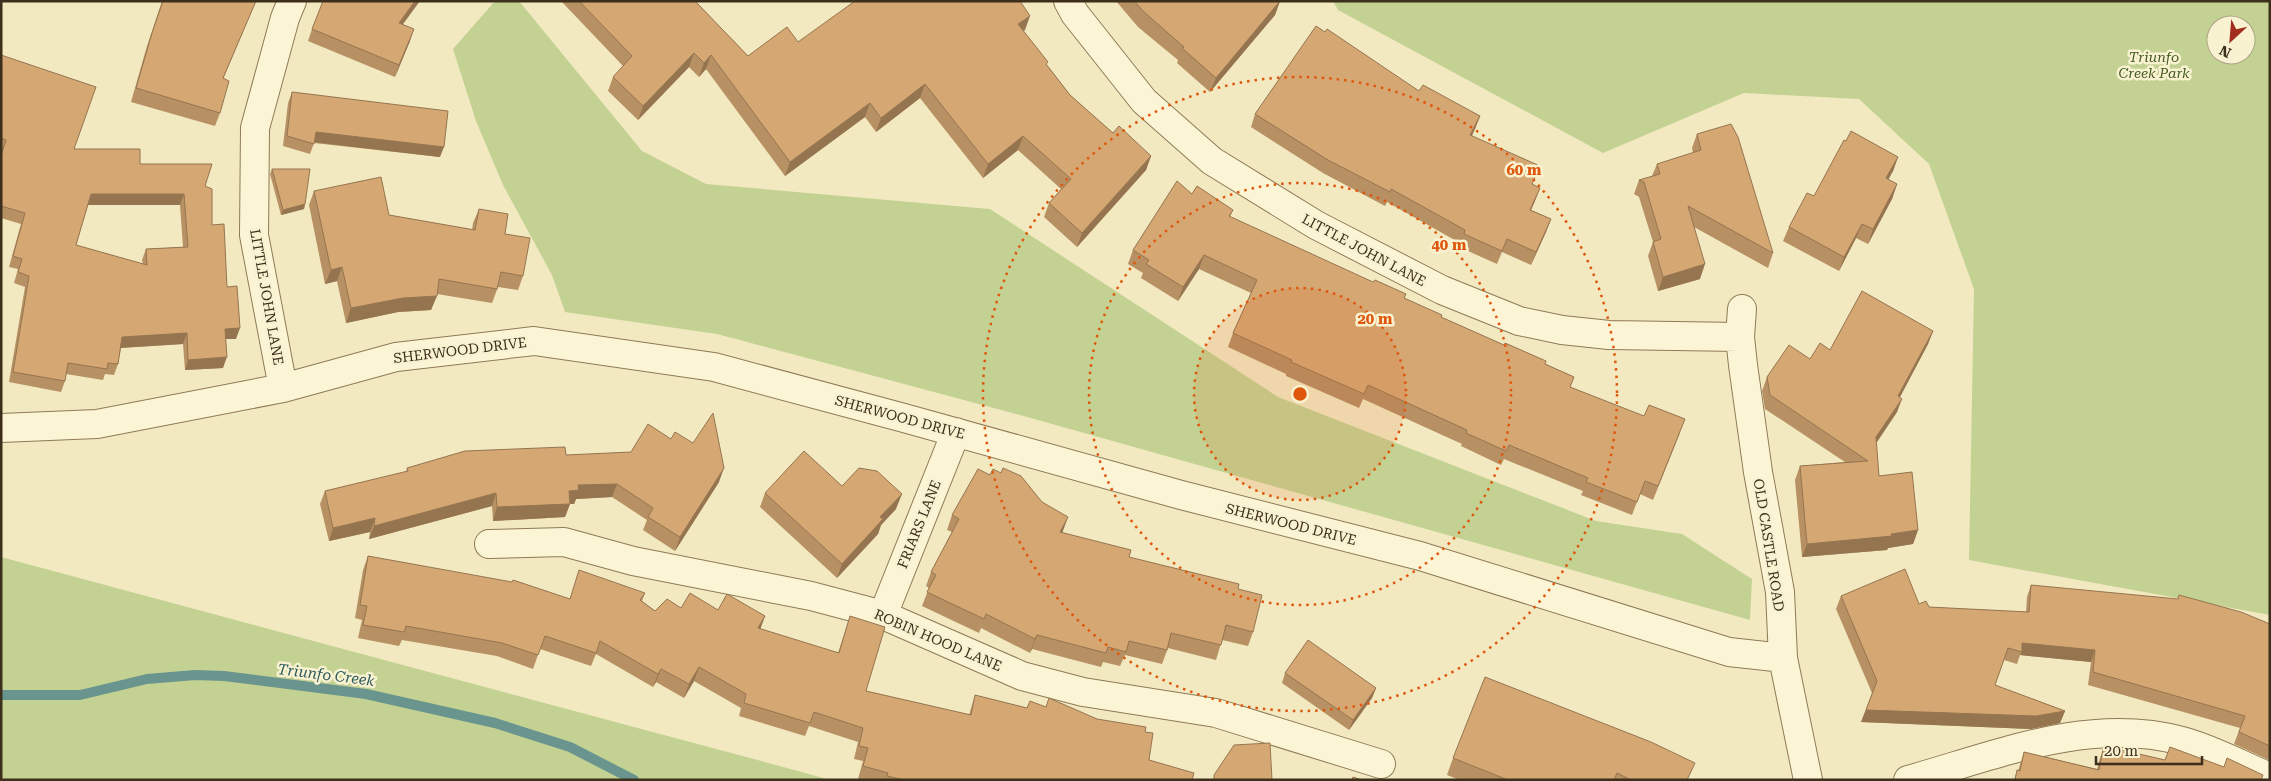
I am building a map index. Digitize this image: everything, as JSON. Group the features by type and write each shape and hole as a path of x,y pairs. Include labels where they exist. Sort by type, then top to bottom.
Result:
{"street":[{"name":"LITTLE JOHN LANE","path":"283,388 254,235 255,128 285,18 292,1"},
{"name":"LITTLE JOHN LANE","path":"1068,1 1075,14 1144,101 1212,161 1316,225 1442,290 1519,321 1562,330 1609,334 1740,337"},
{"name":"OLD CASTLE ROAD","path":"1742,309 1740,337 1758,472 1780,592 1783,658 1808,780"},
{"name":"SHERWOOD DRIVE","path":"1,428 97,424 283,388 396,357 534,341 714,368 956,432 1180,495 1420,556 1729,652 1783,658"},
{"name":"FRIARS LANE","path":"883,615 956,432"},
{"name":"ROBIN HOOD LANE","path":"489,544 564,542 633,561 802,594 883,615 1022,676 1083,692 1216,713 1381,764"},
{"path":"1908,780 2060,737 2099,732 2143,734 2183,741 2270,777"}],"green space":[{"path":"495,1 519,1 642,151 706,184 990,209 1278,397 1596,521 1682,534 1752,579 1750,620 1020,415 717,334 565,312 552,275 503,185 476,121 453,49"},
{"name":"Triunfo Creek Park","path":"1333,1 2270,1 2270,615 1969,560 1974,289 1929,164 1859,99 1744,93 1603,153 1338,10"},
{"path":"1,557 798,771 830,780 1,780"}],"building":[{"path":"163,1 256,1 223,78 229,81 220,113 136,88"},
{"path":"323,1 415,1 399,23 414,29 399,65 312,29"},
{"path":"579,1 695,1 748,56 787,27 798,42 855,1 1020,1 1030,16 1018,24 1048,62 1046,64 1070,95 1113,133 1119,126 1151,156 1082,233 1049,203 1071,179 1023,136 988,164 925,84 881,118 870,103 790,162 711,55 704,63 694,53 643,106 613,77 632,56"},
{"path":"1134,1 1280,1 1216,78"},
{"path":"1316,26 1325,32 1327,29 1419,91 1423,85 1480,116 1470,135 1540,166 1532,184 1540,188 1530,210 1551,219 1536,252 1507,239 1502,251 1464,234 1465,230 1391,189 1390,192 1328,160 1255,114"},
{"path":"1,55 96,87 74,149 140,149 140,164 212,164 205,186 212,189 212,225 224,224 227,287 237,286 240,328 225,329 227,357 188,360 187,333 122,337 118,364 108,363 107,369 68,363 65,381 13,372 29,276 18,272 22,259 13,256 25,213 1,206 1,156 6,140 1,138","holes":["91,194 184,194 188,247 146,249 147,265 76,245"]},
{"path":"292,92 448,111 444,147 316,132 314,144 287,136"},
{"path":"1731,124 1738,137 1773,253 1688,206 1705,264 1663,277 1653,242 1661,239 1644,182 1639,180 1660,174 1657,164 1701,150 1697,134"},
{"path":"1851,131 1898,157 1886,178 1897,184 1873,229 1862,224 1844,257 1789,227 1807,193 1814,196 1844,140 1846,141"},
{"path":"272,169 310,169 305,204 283,210"},
{"path":"381,177 389,215 475,230 479,209 508,214 505,234 530,238 523,276 501,272 497,289 439,279 437,296 403,298 351,308 342,267 331,270 314,191"},
{"path":"1177,181 1192,194 1197,186 1233,210 1229,216 1373,282 1375,280 1406,294 1404,298 1442,315 1441,317 1546,361 1545,364 1574,377 1570,387 1644,416 1649,405 1685,419 1658,486 1645,481 1637,502 1586,482 1588,478 1509,445 1506,451 1466,433 1467,430 1368,385 1364,394 1291,362 1292,360 1233,333 1257,280 1204,255 1183,287 1146,264 1149,260 1133,250"},
{"path":"1862,291 1933,331 1898,396 1902,399 1876,437 1879,476 1912,472 1918,530 1891,534 1892,536 1807,544 1800,466 1868,461 1770,395 1767,377 1789,345 1810,359 1820,343 1830,350"},
{"path":"713,413 724,468 680,537 648,517 653,508 617,484 578,485 579,490 569,491 570,504 497,507 496,493 374,526 375,518 333,528 325,491 408,471 407,468 465,451 565,447 566,455 631,452 648,424 671,439 675,432 693,443"},
{"path":"804,451 842,486 859,468 877,471 902,494 880,517 883,519 842,564 765,493"},
{"path":"1003,468 1021,476 1042,502 1068,517 1060,532 1131,550 1129,557 1239,584 1238,589 1262,595 1253,632 1226,625 1221,645 1171,633 1167,650 1129,641 1126,652 1108,647 1106,653 1037,635 1035,639 986,614 984,619 927,592 936,575 931,572 959,519 952,515 978,469 990,475 993,469 1001,473"},
{"path":"368,556 512,582 513,580 570,599 579,570 645,593 640,600 655,611 667,599 681,608 690,593 718,610 727,594 765,616 758,628 839,653 850,616 885,627 866,691 971,715 975,695 1027,708 1030,701 1046,707 1049,698 1097,719 1146,727 1145,732 1153,733 1149,760 1194,773 1192,780 904,780 887,776 888,773 863,766 868,748 859,746 863,728 814,712 810,723 744,703 746,694 699,667 689,684 661,669 658,674 600,641 596,653 545,636 538,655 502,643 406,626 404,632 363,625 367,606 360,605"},
{"path":"1905,569 1919,604 1926,601 1929,607 2029,612 2031,585 2178,599 2179,595 2241,612 2270,624 2270,746 2239,732 2245,716 2093,672 2095,650 2022,643 2022,652 2008,648 1995,685 2065,711 2036,716 1866,710 1877,681 1841,596"},
{"path":"1308,640 1376,688 1353,720 1285,673"},
{"path":"1485,677 1651,742 1695,763 1687,780 1631,780 1617,773 1614,780 1508,780 1453,758"},
{"path":"1270,743 1272,780 1214,780 1214,775 1234,745"},
{"path":"2104,746 2165,760 2170,747 2224,767 2227,758 2263,775 2261,780 2015,780 2017,770 2020,771 2024,752 2099,770"}],"waterway":[{"name":"Triunfo Creek","path":"1,695 80,695 147,679 195,675 224,676 366,694 495,723 570,747 634,780"}]}
